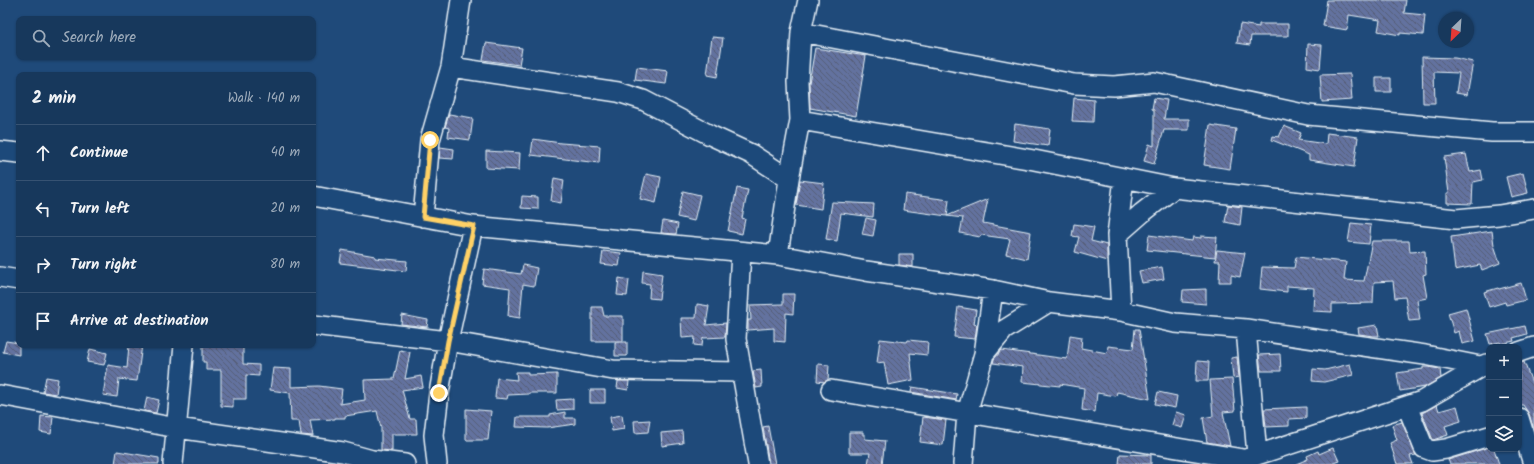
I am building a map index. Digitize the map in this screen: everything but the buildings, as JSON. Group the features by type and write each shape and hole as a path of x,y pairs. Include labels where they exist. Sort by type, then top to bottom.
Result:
{"street":[{"path":"423,217 430,140 451,67 461,0"},
{"path":"778,255 789,179 800,120 798,82 801,32 808,0"},
{"path":"801,32 1074,84 1114,86 1154,82 1308,115 1492,132 1534,132"},
{"path":"451,67 618,92 643,100 710,135 751,154 789,179"},
{"path":"800,120 1034,160 1174,188 1456,219 1499,215 1534,209"},
{"path":"0,151 16,153"},
{"path":"1121,311 1117,235 1124,178"},
{"path":"1117,235 1174,188"},
{"path":"316,197 474,226 778,255 866,271 993,290 1049,302 1121,311 1175,323 1246,329 1485,364"},
{"path":"437,464 434,435 439,393 448,341 474,226"},
{"path":"741,252 736,339 758,464"},
{"path":"0,277 16,280"},
{"path":"963,464 967,413 984,354 993,290"},
{"path":"984,354 1004,330 1049,302"},
{"path":"316,325 448,341 613,370 741,372"},
{"path":"1245,459 1246,329"},
{"path":"1522,351 1534,347"},
{"path":"173,464 184,348"},
{"path":"831,390 1245,459 1422,401 1485,364"},
{"path":"0,395 177,428 343,452 372,460 404,464"},
{"path":"1407,406 1424,448 1432,451 1446,449 1486,437"},
{"path":"1523,425 1533,464"}],"route":[{"path":"430,140 423,217 474,226 448,341 439,393"}]}
